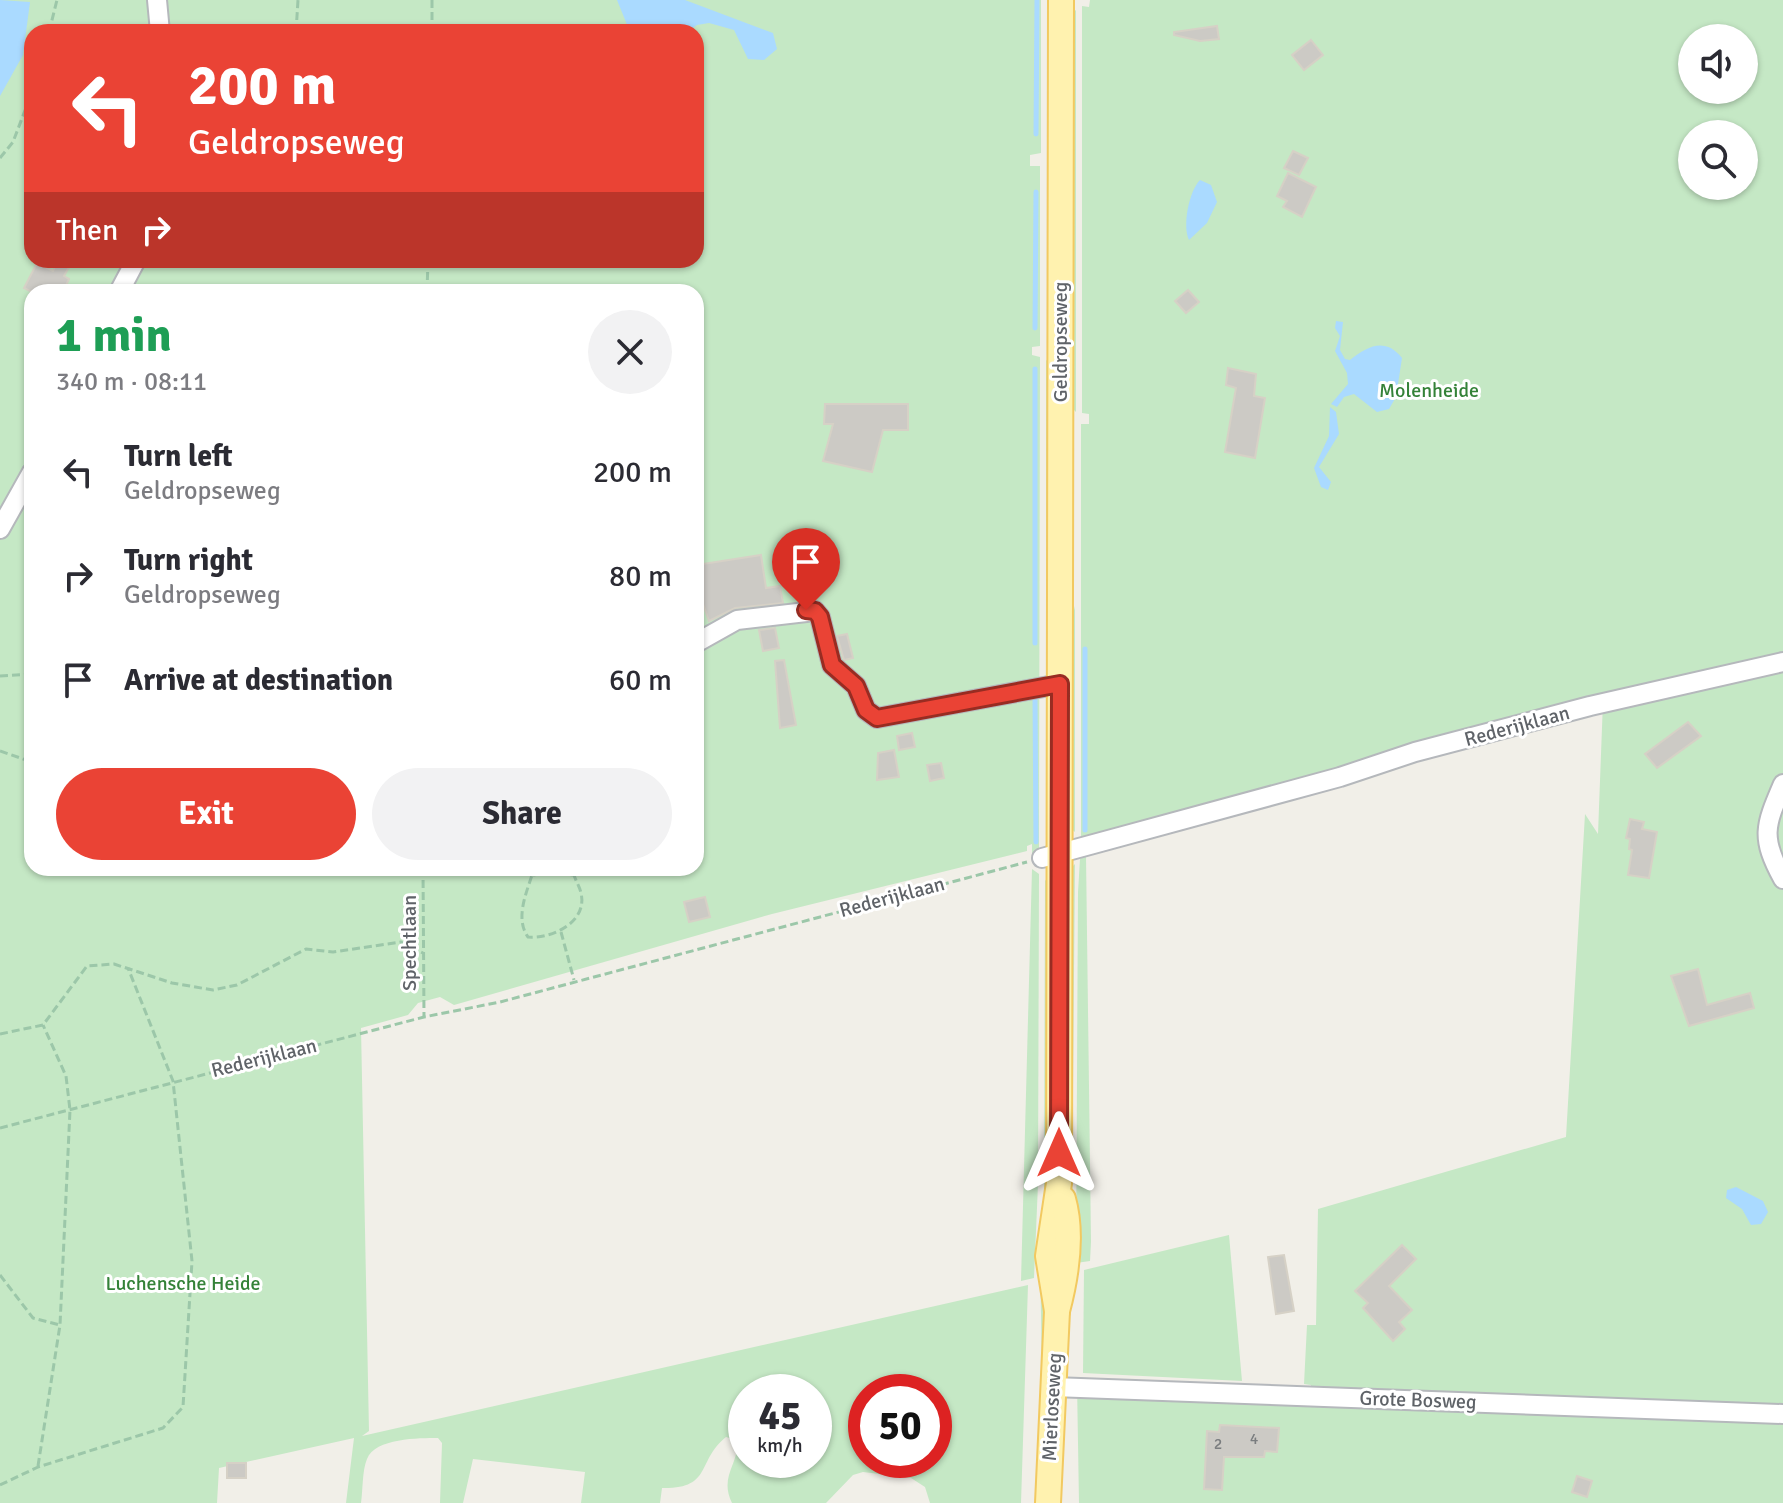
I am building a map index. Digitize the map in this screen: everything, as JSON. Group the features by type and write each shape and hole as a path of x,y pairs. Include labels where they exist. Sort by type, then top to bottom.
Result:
{"main road":[{"name":"Geldropseweg","path":"1057,1273 1067,1219 1059,1183 1051,855 1060,684 1061,0"},
{"name":"Mierloseweg","path":"1048,1503 1057,1273"}],"street":[{"path":"157,0 159,24"},
{"path":"0,529 24,486"},
{"path":"704,639 737,620 815,611 820,617 832,665 856,686 866,710 877,718 1060,684"},
{"name":"Rederijklaan","path":"1051,855 1340,777 1415,752 1590,706 1783,662"},
{"path":"1783,784 1766,824 1770,856 1783,879"},
{"name":"Grote Bosweg","path":"1053,1387 1783,1414"}],"path":[{"path":"51,24 57,0"},
{"path":"296,24 298,0"},
{"path":"432,0 432,24"},
{"path":"0,158 13,142 24,113"},
{"path":"0,676 24,674"},
{"path":"0,751 24,759"},
{"name":"Rederijklaan","path":"0,1128 424,1017 500,1002 1051,855"},
{"name":"Spechtlaan","path":"423,876 424,1017"},
{"path":"532,876 522,906 523,930 528,937 541,938 561,932 581,909 581,893 573,876"},
{"path":"561,932 574,980"},
{"path":"0,1034 43,1025 87,966 114,964 172,983 213,990 237,985 306,949 333,952 401,942 423,953"},
{"path":"0,1485 38,1467 163,1428 183,1407 192,1261 173,1081 128,968"},
{"path":"38,1467 60,1325 70,1110 66,1076 43,1025"},
{"path":"0,1275 33,1318 60,1325"}],"green space":[{"name":"Luchensche Heide","path":"0,0 1041,0 1041,153 1030,155 1030,166 1040,166 1040,346 1032,347 1032,355 1040,357 1039,849 1032,855 1032,844 1027,846 1027,851 772,914 454,1005 440,997 418,1003 408,1015 361,1028 369,1431 362,1436 1028,1285 1021,1503 930,1503 925,1487 911,1478 952,1478 952,1374 848,1374 850,1478 826,1503 732,1503 728,1484 729,1478 832,1478 832,1374 728,1374 728,1438 717,1446 697,1479 678,1487 662,1488 660,1503 581,1503 585,1472 473,1459 463,1503 440,1503 442,1443 438,1438 388,1443 372,1452 365,1464 361,1503 346,1503 354,1438 219,1468 217,1503 0,1503"},
{"name":"Molenheide","path":"1090,0 1783,0 1783,1503 1079,1503 1077,1383 1310,1390 1311,1385 1304,1384 1307,1325 1316,1325 1318,1209 1566,1137 1585,814 1598,834 1603,701 1081,838 1081,424 1089,424 1089,414 1082,413 1082,6 1089,7"},
{"path":"1076,10 1076,412 1069,405 1069,16"},
{"path":"1046,360 1052,365 1051,670 1046,675"},
{"path":"1075,606 1075,832 1068,826 1068,636"},
{"path":"1086,855 1091,1242 1090,1261 1076,1263 1078,892 1080,859"},
{"path":"1075,864 1071,1311 1067,1315 1068,871"},
{"path":"1032,869 1039,874 1038,1184 1034,1278 1021,1281"},
{"path":"1045,880 1051,885 1042,1379 1040,1249 1044,1191"},
{"path":"1229,1235 1242,1381 1083,1373 1084,1270"}],"water":[{"path":"0,0 30,2 27,24 24,24 23,55 0,96"},
{"path":"617,0 685,0 773,33 777,49 764,60 748,59 734,30 709,23 627,24"},
{"path":"1200,180 1211,185 1217,202 1207,223 1189,240 1186,226 1188,209"},
{"path":"1336,321 1343,322 1340,350 1345,359 1350,360 1376,346 1389,347 1402,358 1396,397 1389,409 1377,412 1354,394 1344,397 1337,407 1331,404 1348,384 1347,373 1335,351 1340,336 1335,328"},
{"path":"1330,407 1336,412 1339,434 1319,467 1331,482 1328,490 1321,487 1314,468 1329,436"},
{"path":"1736,1187 1763,1201 1768,1212 1761,1224 1751,1225 1742,1209 1726,1198 1727,1190"}],"building":[{"path":"1217,26 1219,39 1200,41 1174,35 1174,32"},
{"path":"1311,40 1323,55 1304,70 1292,55"},
{"path":"1293,151 1308,158 1299,175 1284,168"},
{"path":"1288,173 1316,187 1302,217 1283,207 1287,201 1277,196"},
{"path":"34,268 53,271 54,268 68,268 64,276 69,279 67,284 26,284"},
{"path":"1188,290 1199,302 1186,313 1175,301"},
{"path":"1228,368 1256,374 1254,396 1265,398 1255,458 1225,452 1236,388 1226,385"},
{"path":"825,404 908,404 908,430 883,430 872,472 823,461 833,424 824,424"},
{"path":"761,555 766,588 780,586 783,603 735,608 709,621 704,607 704,564"},
{"path":"775,628 779,648 763,651 759,630"},
{"path":"847,634 853,658 844,660 837,636"},
{"path":"784,660 796,725 780,728 775,661"},
{"path":"1688,722 1701,736 1657,768 1645,754"},
{"path":"912,733 915,747 899,750 897,736"},
{"path":"894,750 899,777 877,780 878,753"},
{"path":"941,763 944,778 930,781 927,765"},
{"path":"1630,819 1644,822 1642,829 1657,832 1649,878 1628,875 1632,850 1629,849 1630,839 1626,838"},
{"path":"705,897 710,917 689,922 684,902"},
{"path":"1698,969 1707,1005 1750,993 1754,1008 1689,1026 1671,976"},
{"path":"1402,1245 1416,1259 1389,1286 1412,1310 1399,1322 1405,1329 1393,1341 1363,1308 1368,1303 1355,1291"},
{"path":"1284,1255 1294,1311 1276,1314 1268,1257"},
{"path":"1220,1425 1279,1428 1277,1452 1265,1451 1264,1457 1224,1457 1222,1490 1204,1489 1207,1431 1219,1432"},
{"path":"227,1463 246,1463 246,1478 227,1478"},
{"path":"1577,1476 1592,1481 1587,1497 1572,1492"}],"waterway":[{"path":"1036,134 1037,0"},
{"path":"1035,328 1036,192"},
{"path":"1035,369 1035,643"},
{"path":"1085,649 1085,830"},
{"path":"1035,698 1036,842"}],"route":[{"path":"806,610 815,611 820,617 832,665 856,686 866,710 877,718 1060,684 1059,1153"}]}
